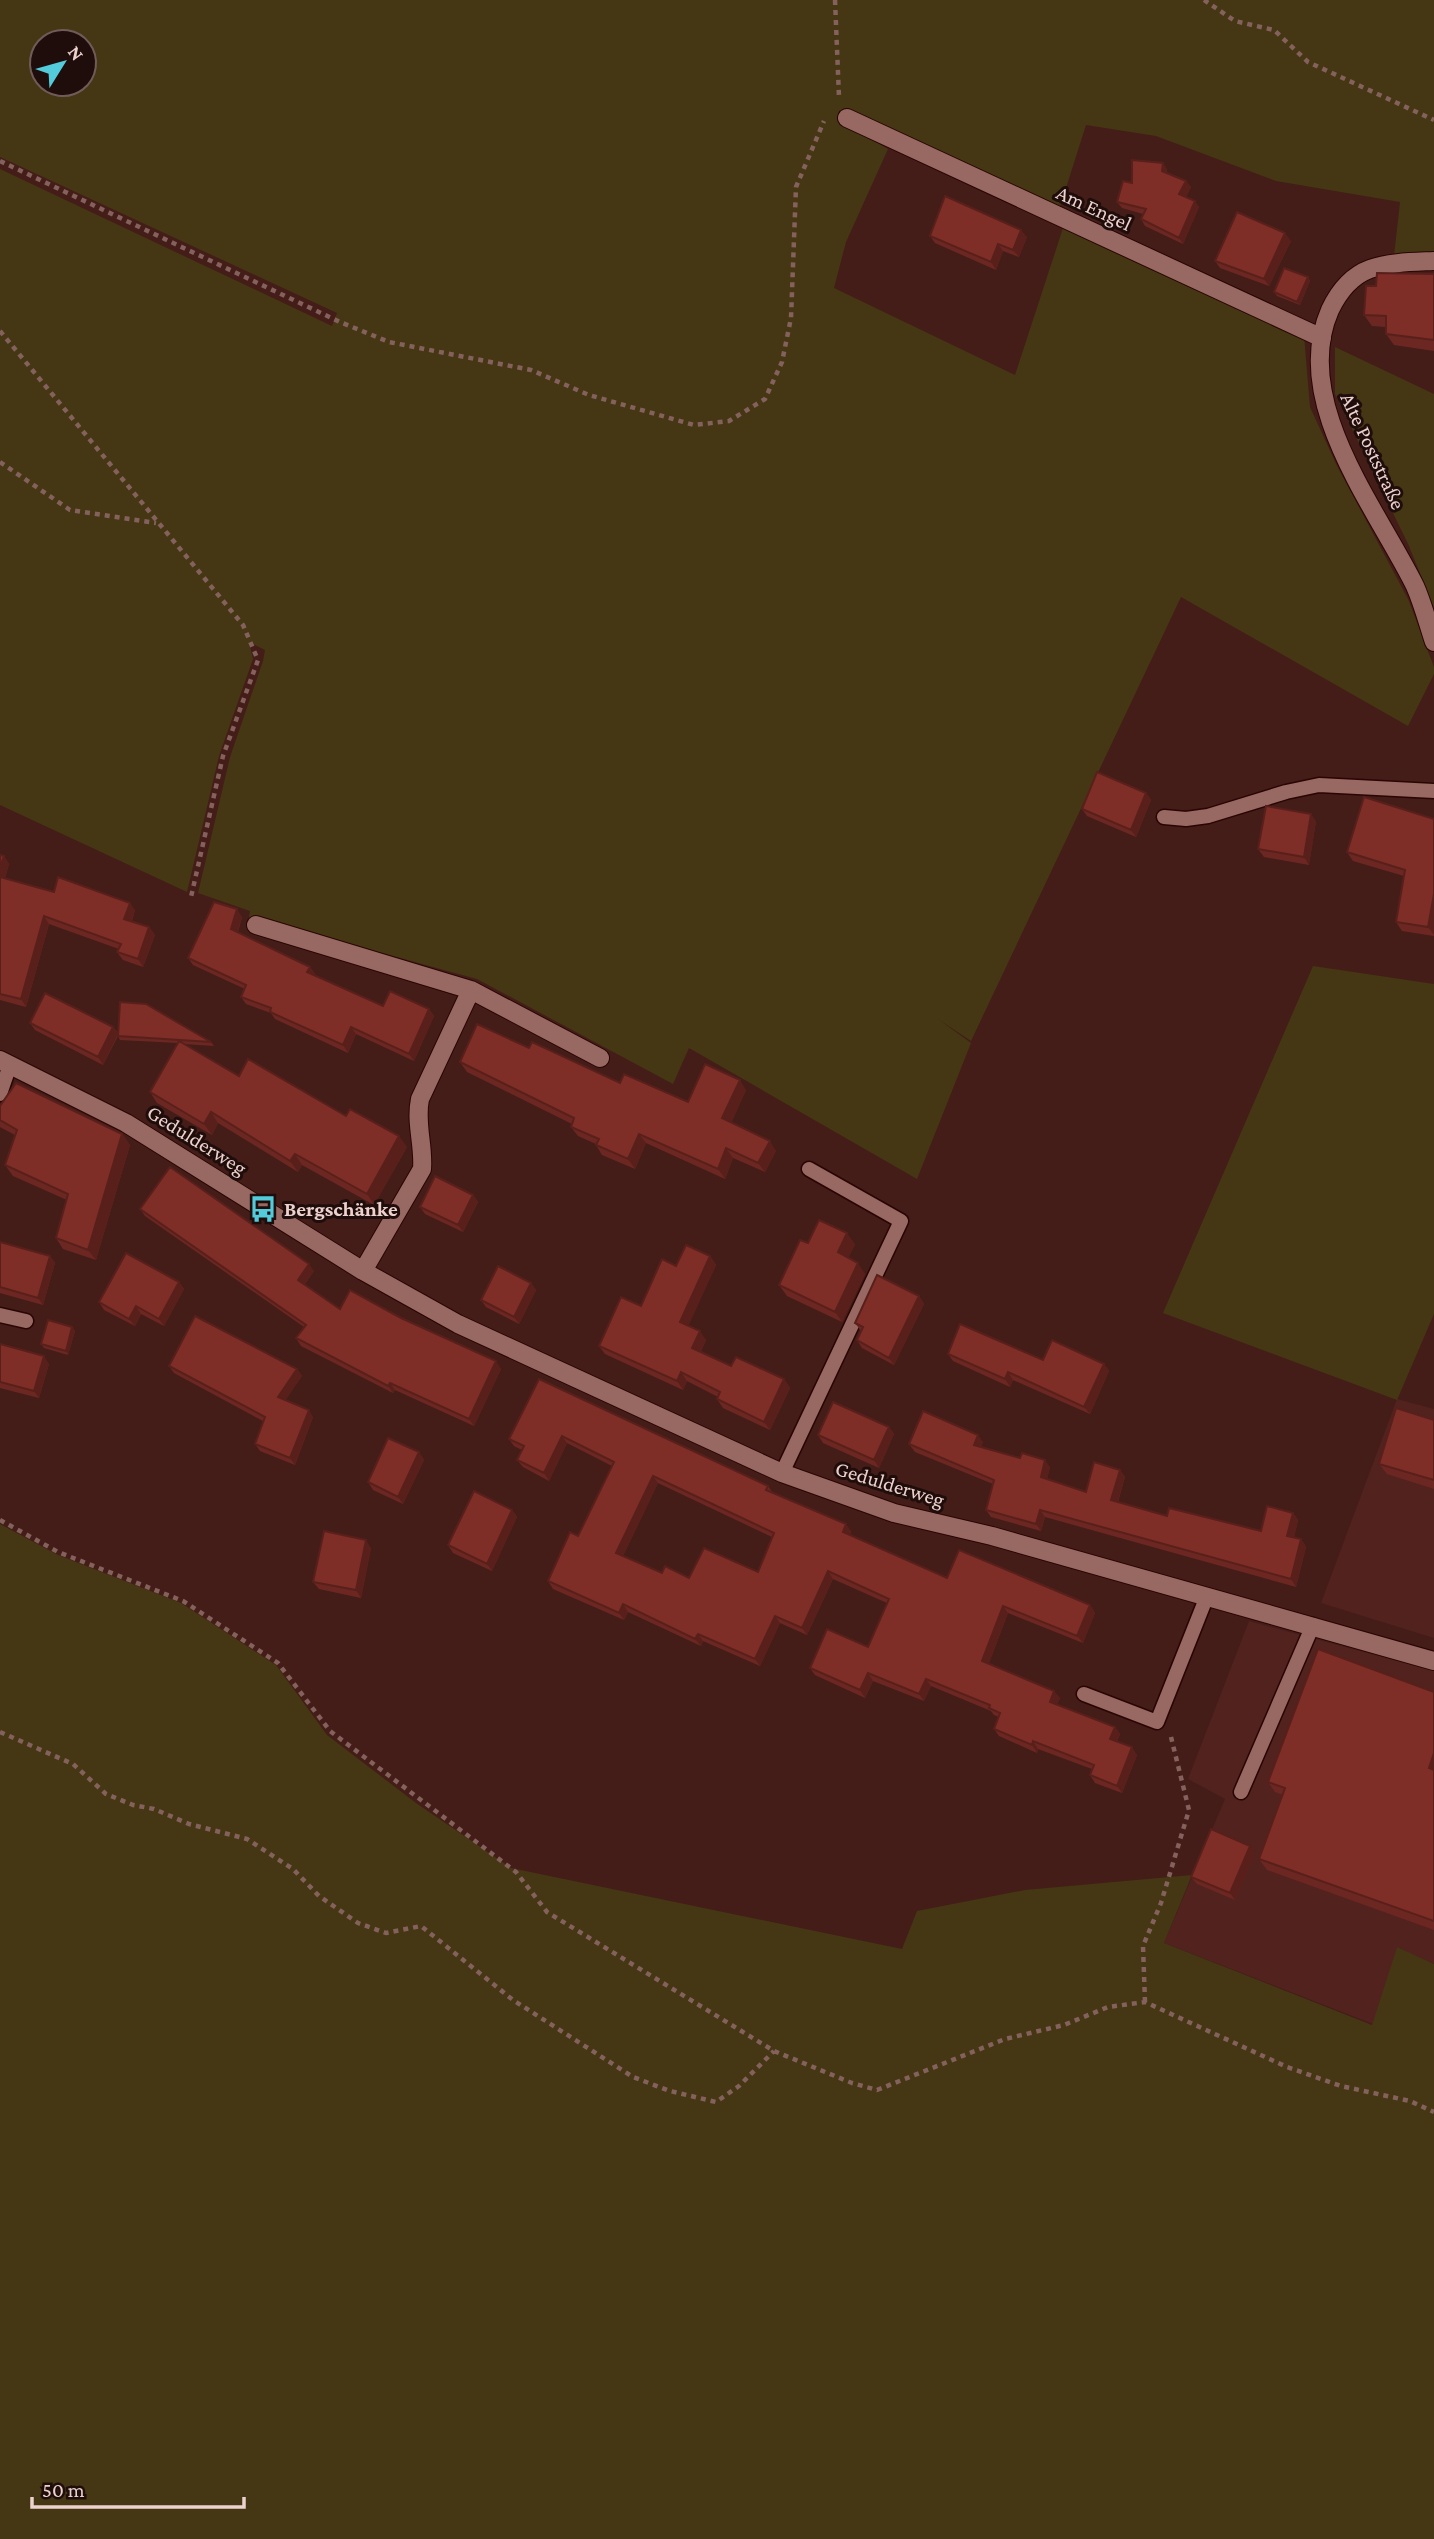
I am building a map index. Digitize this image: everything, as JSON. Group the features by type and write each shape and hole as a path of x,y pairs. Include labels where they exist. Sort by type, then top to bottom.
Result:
{"street":[{"name":"Am Engel","path":"847,118 1322,338"},
{"name":"Alte Poststraße","path":"1434,261 1378,267 1348,282 1334,302 1322,338 1318,364 1320,391 1331,422 1417,590 1434,642"},
{"path":"256,925 471,990 600,1058"},
{"path":"363,1271 422,1169 423,1155 417,1116 419,1099 471,990"},
{"name":"Gedulderweg","path":"5,1062 126,1123 363,1271 458,1324 782,1473 894,1513 1208,1596 1434,1661"}],"lane":[{"path":"1164,817 1186,819 1209,816 1286,792 1319,785 1434,791"},
{"path":"0,1094 5,1062"},
{"path":"782,1473 901,1221 809,1169"},
{"path":"0,1315 26,1321"},
{"path":"1084,1694 1157,1722 1208,1596"},
{"path":"1241,1792 1313,1625"}],"path":[{"path":"0,161 340,322 389,341 531,370 589,395 694,425 729,421 765,399 782,362 791,318 796,187 815,137 841,94 835,0"},
{"path":"1204,0 1235,22 1274,30 1308,62 1434,120"},
{"path":"829,113 847,118"},
{"path":"0,331 243,625 258,660 223,756 191,897"},
{"path":"0,462 70,510 157,523"},
{"path":"0,1520 58,1552 183,1601 278,1663 330,1731 516,1872 547,1912 774,2051 852,2083 877,2090 1005,2039 1064,2025 1108,2007 1145,2002 1287,2067 1341,2086 1410,2101 1434,2112"},
{"path":"1145,2002 1143,1946 1161,1903 1189,1810 1172,1738 1157,1722"},
{"path":"0,1732 74,1764 106,1794 133,1805 155,1809 189,1824 247,1839 293,1869 319,1896 358,1923 386,1933 421,1926 513,2000 633,2077 670,2091 716,2102 739,2086 774,2051"}],"shaded area":[{"path":"0,0 1434,0 1434,253 1394,256 1400,202 1276,181 1156,136 1086,125 1059,210 853,129 888,149 846,242 834,288 1015,375 1063,228 1304,335 1310,407 1337,466 1408,599 1434,667 1434,674 1408,726 1181,597 971,1041 938,1019 971,1043 917,1179 689,1048 673,1084 477,979 249,917 250,911 198,893 230,757 263,661 265,650 249,642 253,659 219,756 187,892 0,805 0,169 332,326 337,313 0,157"},
{"path":"1335,347 1434,394 1434,608 1409,546 1335,394"},
{"path":"1313,966 1434,984 1434,1314 1397,1400 1163,1313"},
{"path":"1397,1399 1434,1409 1434,1638 1321,1603"},
{"path":"0,1524 58,1555 181,1603 276,1665 327,1735 416,1803 511,1868 902,1949 917,1911 1025,1890 1192,1875 1164,1943 1372,2025 1397,1947 1434,1964 1434,2539 0,2539"},
{"path":"1249,1621 1434,1671 1434,1964 1397,1948 1373,2024 1164,1943 1225,1799 1188,1779"}],"building":[{"path":"1132,160 1163,163 1162,171 1186,181 1179,194 1195,201 1179,238 1141,219 1146,209 1117,202 1123,181 1132,183"},
{"path":"945,196 1021,230 1013,250 998,244 991,262 930,236"},
{"path":"1237,212 1285,233 1264,279 1215,261"},
{"path":"1284,268 1308,277 1297,302 1274,292"},
{"path":"1377,273 1434,274 1434,340 1386,334 1386,316 1364,315 1366,286 1376,286"},
{"path":"1097,772 1146,793 1131,830 1082,809"},
{"path":"1364,797 1434,819 1434,894 1428,927 1396,922 1405,870 1347,852"},
{"path":"1266,806 1311,814 1304,857 1258,849"},
{"path":"0,877 54,892 58,877 130,903 124,919 149,927 138,959 117,952 121,944 44,916 21,999 0,994"},
{"path":"214,902 237,909 231,929 310,967 307,972 383,1006 390,991 429,1009 409,1054 351,1027 343,1045 270,1012 271,1008 241,997 246,985 188,958"},
{"path":"45,993 113,1027 98,1057 30,1023"},
{"path":"120,1002 146,1004 211,1042 118,1036"},
{"path":"477,1024 529,1048 532,1042 620,1083 624,1074 688,1102 705,1064 740,1080 722,1118 770,1141 758,1163 726,1148 718,1169 639,1134 628,1159 596,1145 599,1139 571,1127 574,1118 460,1062"},
{"path":"179,1041 239,1076 248,1059 346,1116 350,1109 399,1136 367,1194 295,1154 290,1161 211,1112 204,1124 150,1092"},
{"path":"16,1083 122,1134 88,1250 56,1238 68,1194 5,1165 17,1130 0,1120 0,1106"},
{"path":"170,1167 309,1264 298,1280 340,1309 350,1290 401,1318 496,1361 469,1419 390,1383 388,1386 296,1338 306,1325 140,1209"},
{"path":"435,1176 473,1195 458,1225 420,1207"},
{"path":"819,1220 847,1233 838,1252 858,1263 835,1312 779,1285 800,1240 808,1243"},
{"path":"0,1242 50,1256 38,1298 0,1287"},
{"path":"686,1245 710,1256 680,1322 700,1331 692,1348 731,1366 736,1357 784,1379 764,1422 717,1399 720,1392 681,1372 677,1381 599,1346 621,1297 641,1306 662,1259 676,1266"},
{"path":"126,1253 179,1282 159,1319 136,1306 129,1319 99,1302"},
{"path":"498,1266 531,1283 514,1317 481,1300"},
{"path":"877,1275 919,1296 889,1358 857,1340 863,1327 855,1323"},
{"path":"195,1316 297,1369 278,1397 309,1410 290,1458 255,1444 265,1417 169,1366"},
{"path":"48,1320 72,1327 66,1351 41,1344"},
{"path":"960,1324 1043,1360 1052,1340 1104,1364 1084,1407 1008,1372 1005,1379 948,1354"},
{"path":"0,1344 44,1356 34,1391 0,1382"},
{"path":"539,1379 768,1486 766,1490 846,1524 843,1532 947,1578 959,1550 1090,1605 1077,1636 1003,1606 982,1661 1054,1691 1050,1702 1115,1727 1110,1739 1132,1747 1117,1786 1090,1775 1094,1765 1033,1741 1032,1745 994,1729 1000,1713 989,1708 990,1705 926,1679 919,1694 868,1673 860,1690 810,1668 827,1629 868,1647 889,1599 828,1571 802,1628 775,1616 755,1659 698,1634 695,1639 623,1604 619,1613 548,1581 570,1532 578,1536 614,1462 562,1436 544,1473 517,1460 524,1446 509,1439","holes":["653,1476 774,1533 758,1572 704,1548 689,1578 665,1566 662,1573 616,1553"]},
{"path":"833,1402 889,1427 874,1460 818,1435"},
{"path":"1396,1408 1434,1420 1434,1480 1379,1464"},
{"path":"923,1411 978,1435 974,1445 1020,1458 1022,1453 1045,1460 1041,1477 1086,1492 1094,1462 1120,1470 1111,1500 1167,1516 1169,1508 1261,1531 1267,1506 1293,1513 1287,1536 1301,1539 1291,1579 1040,1510 1036,1524 986,1510 994,1480 909,1444"},
{"path":"388,1438 419,1452 398,1497 368,1482"},
{"path":"474,1491 512,1510 487,1564 448,1545"},
{"path":"324,1531 366,1540 356,1590 313,1582"},
{"path":"1318,1649 1434,1692 1434,1753 1429,1768 1434,1770 1434,1921 1259,1859 1285,1788 1268,1782"},
{"path":"1211,1829 1250,1846 1230,1893 1191,1877"}],"place":[{"name":"Bergschänke","path":"263,1209"}]}
